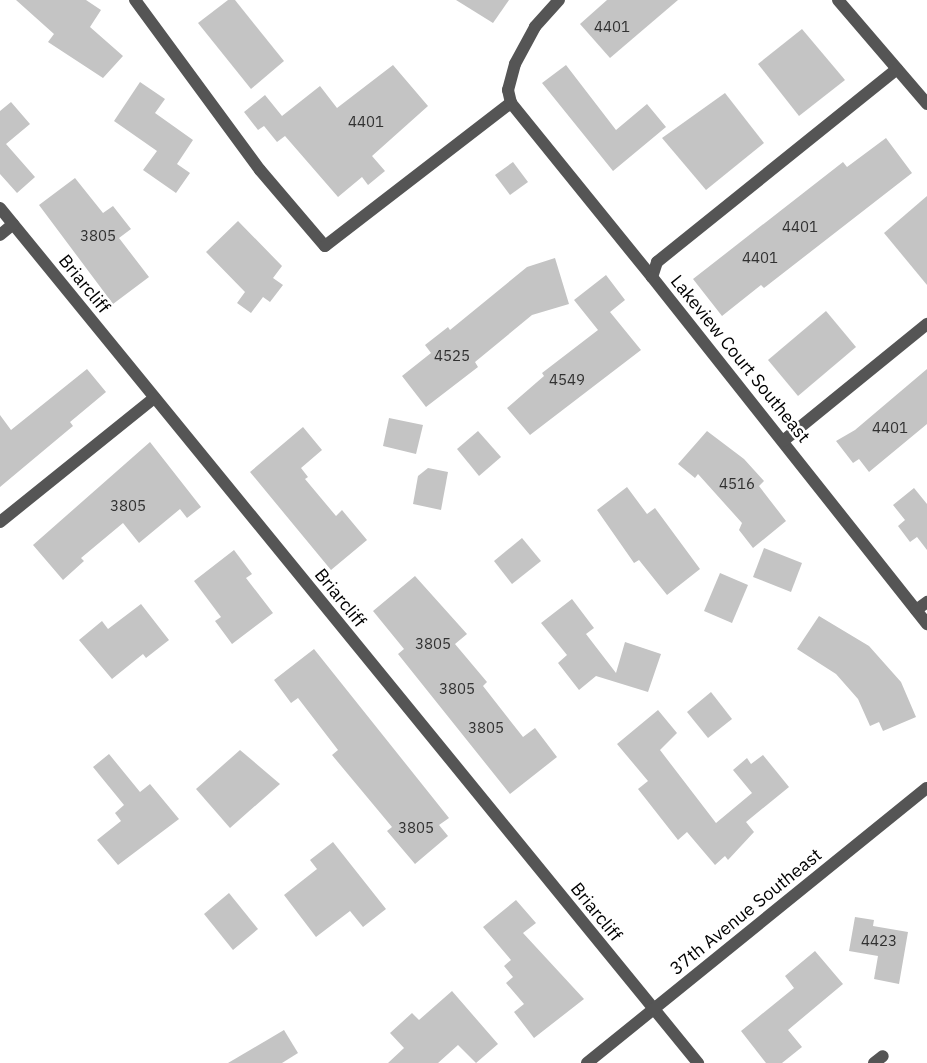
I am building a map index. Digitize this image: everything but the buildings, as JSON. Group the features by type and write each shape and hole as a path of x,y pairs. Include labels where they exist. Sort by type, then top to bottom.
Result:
{"street":[{"path":"135,0 260,170 325,246 511,103"},
{"path":"559,0 535,27 516,64 508,90 511,103 652,277"},
{"path":"838,0 927,104"},
{"name":"Lakeview Court Southeast","path":"897,69 657,262 652,277 927,624"},
{"name":"Briarcliff","path":"0,208 698,1063"},
{"path":"0,235 14,224"},
{"path":"783,441 927,324"},
{"path":"0,522 154,398"},
{"path":"916,610 927,602"},
{"name":"37th Avenue Southeast","path":"587,1063 927,788"}]}
